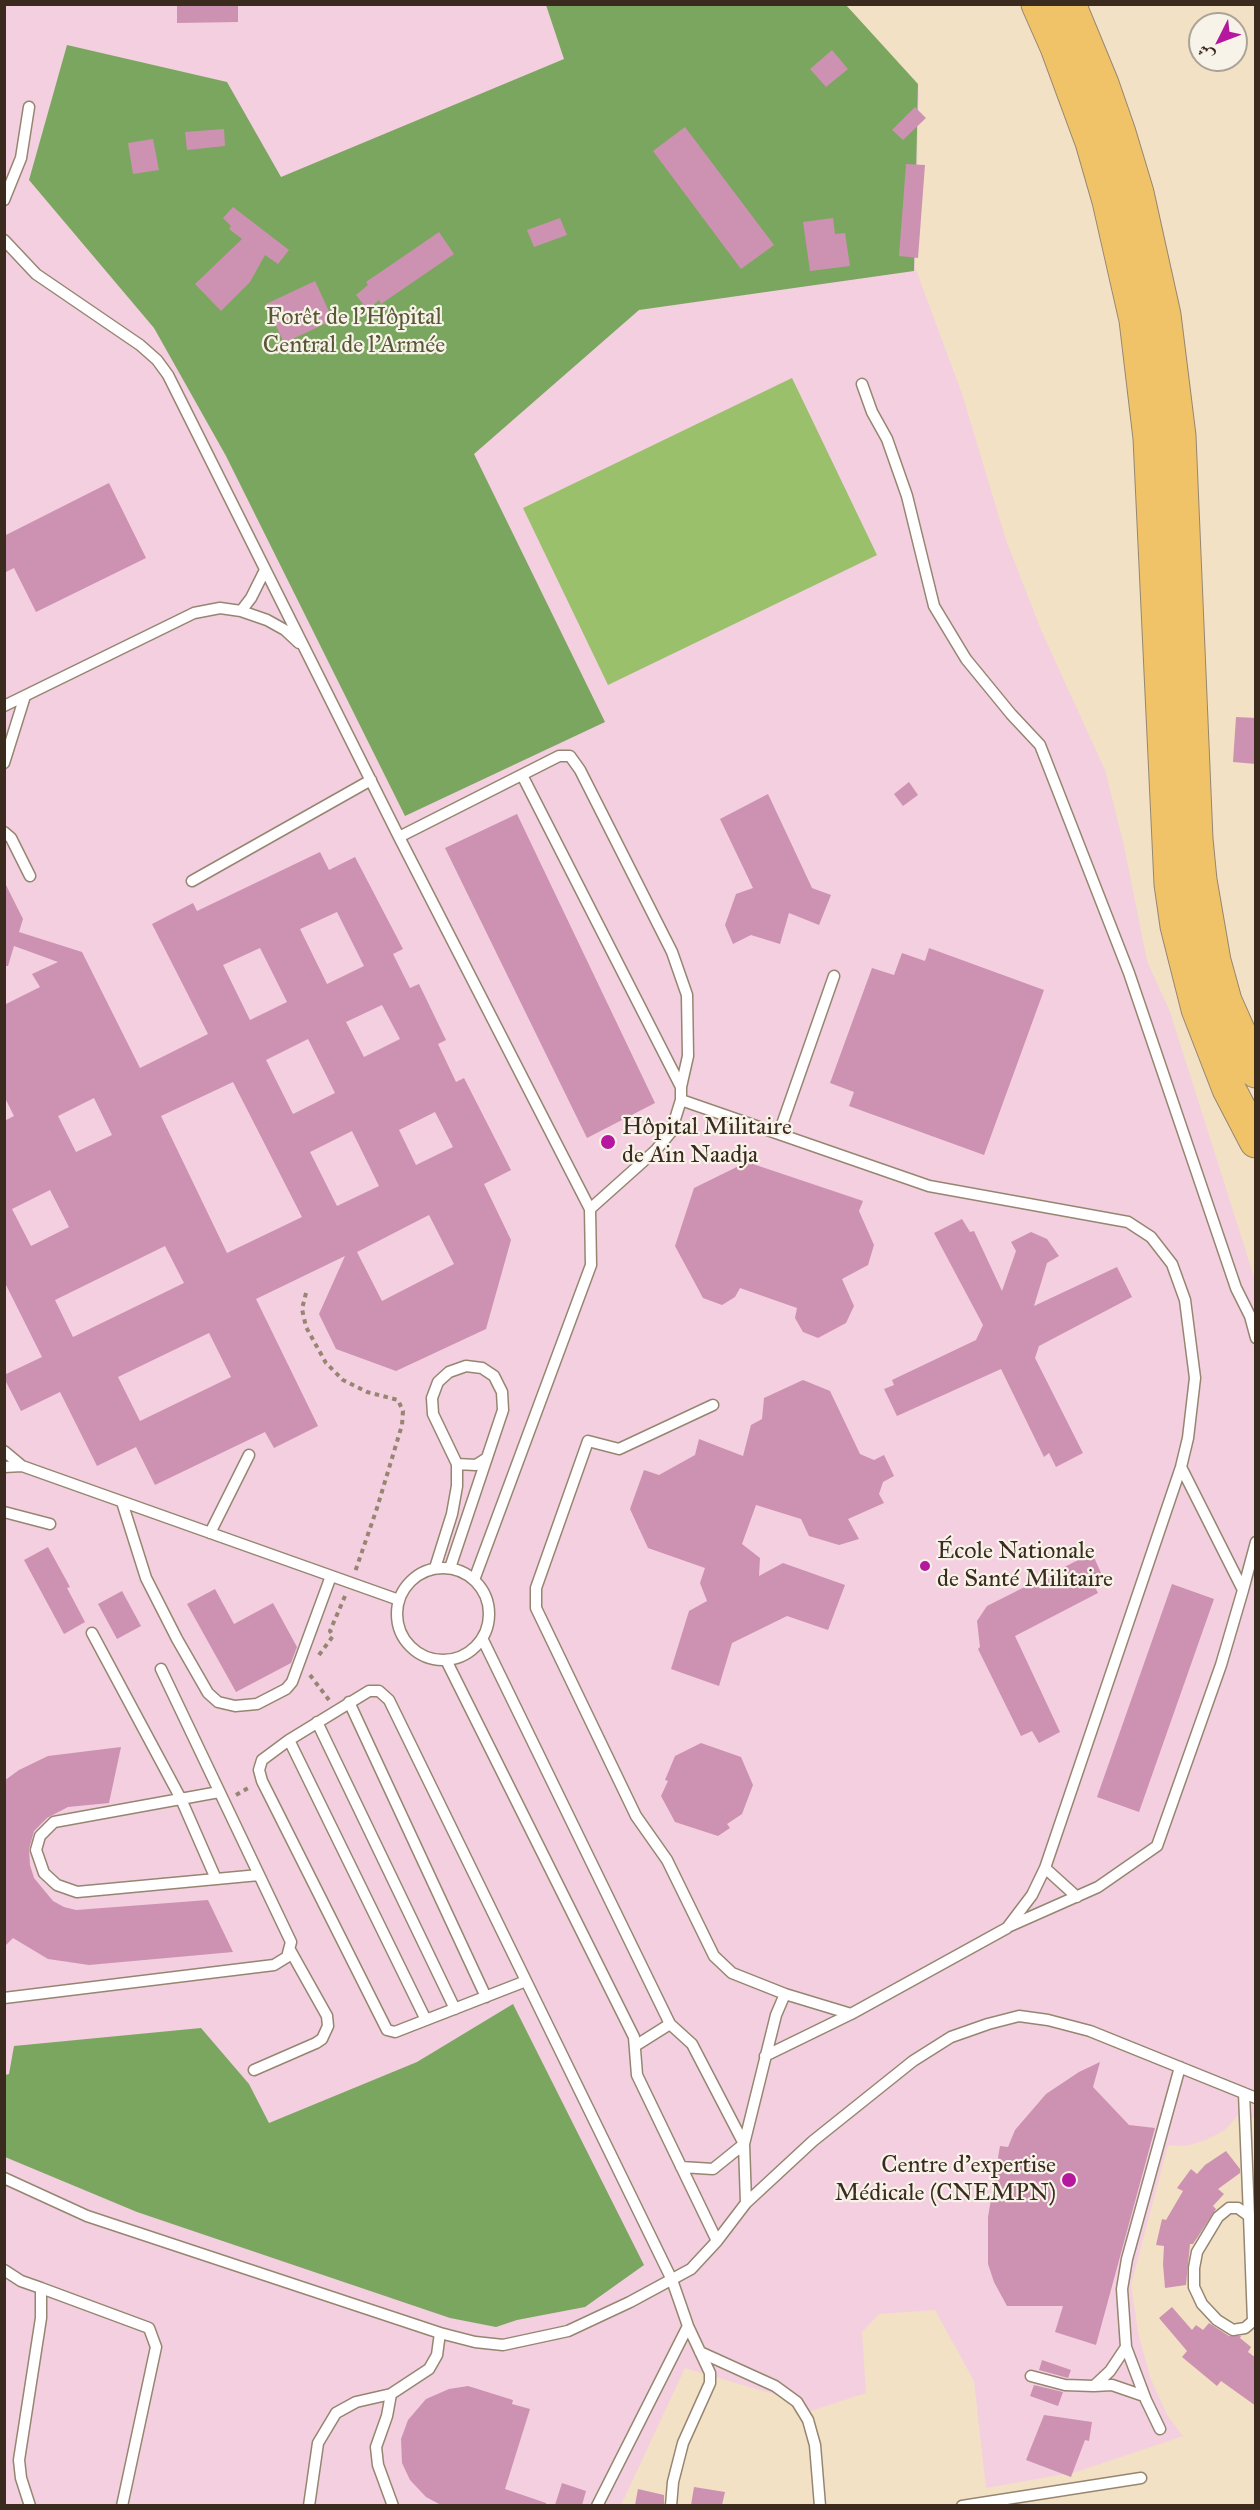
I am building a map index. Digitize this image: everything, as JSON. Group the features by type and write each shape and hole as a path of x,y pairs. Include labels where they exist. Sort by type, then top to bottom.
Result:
{"highway":[{"path":"1038,4 1092,142 1117,230 1136,320 1150,438 1171,884 1177,926 1198,1009 1229,1089 1256,1141"},
{"path":"1069,4 1102,84 1125,153 1152,254 1164,315 1179,436 1196,839 1200,880 1212,951 1225,1000 1256,1071"}],"lane":[{"path":"4,200 21,158 29,107"},
{"path":"4,240 36,274 140,345 157,360 168,375 399,837 590,1209 591,1265 474,1580"},
{"path":"862,384 872,412 887,439 908,496 934,606 966,658 1011,714 1040,745 1129,974 1256,1338"},
{"path":"241,611 266,570"},
{"path":"4,706 194,613 220,608 241,611 267,620 285,630 304,647"},
{"path":"4,763 25,696"},
{"path":"399,837 559,756 570,756 585,780 672,952 687,995 688,1056 681,1087 681,1100 671,1132 656,1150 590,1209"},
{"path":"522,775 681,1087"},
{"path":"192,881 371,780"},
{"path":"4,832 11,838 30,876"},
{"path":"779,1133 834,976"},
{"path":"681,1100 929,1186 1128,1222 1151,1237 1172,1263 1185,1300 1196,1378 1188,1438 1181,1467 1046,1868 1027,1903 1007,1928"},
{"path":"435,1568 452,1514 457,1464 433,1414 432,1398 438,1382 449,1372 466,1366 482,1368 494,1376 502,1392 503,1410 450,1568"},
{"path":"712,1405 619,1449 588,1441 536,1588 536,1608 541,1623 585,1708 636,1816 667,1860 714,1956 732,1972 785,1994 851,2014"},
{"path":"4,1451 22,1466 399,1600"},
{"path":"210,1533 249,1455"},
{"path":"457,1464 476,1465 487,1458"},
{"path":"4,1467 22,1466"},
{"path":"1181,1467 1243,1590"},
{"path":"122,1502 146,1578 208,1693 218,1702 236,1706 257,1704 286,1689 292,1683 331,1576"},
{"path":"4,1512 50,1524"},
{"path":"765,2056 851,2014 1007,1928 1098,1887 1156,1846 1221,1665 1256,1542"},
{"path":"435,1568 461,1571 474,1580 486,1597 489,1613 482,1638 470,1651 446,1660 429,1658 414,1650 399,1626 399,1600 408,1584 419,1574 435,1568"},
{"path":"92,1633 180,1799 216,1879"},
{"path":"482,1638 670,2024 692,2044 744,2144"},
{"path":"446,1660 629,2026 634,2037 637,2076 717,2241"},
{"path":"4,1998 274,1965 287,1957 291,1942 161,1669"},
{"path":"526,1981 395,2032 385,2028 262,1781 259,1770 262,1760 336,1710 374,1690 383,1693 389,1700 672,2280 688,2326 710,2373 710,2383 683,2443 673,2482 671,2505"},
{"path":"349,1702 486,1997"},
{"path":"317,1722 455,2009"},
{"path":"289,1740 426,2020"},
{"path":"222,1796 180,1799 54,1822 40,1836 36,1850 44,1873 57,1885 77,1892 259,1875"},
{"path":"1046,1868 1077,1897"},
{"path":"254,2070 316,2043 322,2039 328,2026 327,2016 290,1950"},
{"path":"746,2203 744,2144 776,2015 785,1994"},
{"path":"7,2182 87,2216 440,2333 475,2343 503,2345 567,2331 692,2269 746,2203 813,2141 913,2061 951,2037 988,2024 1019,2016 1048,2020 1090,2031 1256,2098"},
{"path":"635,2046 670,2024"},
{"path":"1160,2429 1144,2396 1126,2347 1122,2289 1127,2259 1180,2067"},
{"path":"1244,2093 1252,2184 1249,2216 1253,2321 1245,2328 1233,2330 1217,2320 1202,2304 1194,2287 1194,2268 1197,2252 1218,2217 1229,2208 1238,2208 1249,2216"},
{"path":"681,2168 713,2169 744,2144"},
{"path":"4,2270 21,2281 149,2328 156,2347 122,2505"},
{"path":"30,2505 21,2478 19,2460 41,2318 41,2288"},
{"path":"597,2505 688,2326"},
{"path":"309,2505 318,2443 336,2413 356,2402 391,2394 429,2369 437,2355 440,2333"},
{"path":"1094,2386 1110,2370 1126,2347"},
{"path":"700,2352 775,2386 797,2402 808,2420 815,2445 820,2505"},
{"path":"1031,2376 1065,2385 1112,2385 1144,2396"},
{"path":"391,2394 387,2416 376,2447 378,2465 393,2505"},
{"path":"962,2505 1141,2478"}],"path":[{"path":"306,1293 302,1309 306,1327 326,1363 343,1380 367,1392 398,1400 403,1411 402,1425 377,1508 350,1584 330,1631 333,1636 313,1662"},
{"path":"307,1671 336,1710"},
{"path":"222,1796 262,1781"}],"shaded area":[{"name":"Hôpital Militaire de Ain Naadja","path":"5,5 841,5 919,91 915,267 962,394 1006,540 1041,630 1105,770 1124,846 1147,961 1170,1012 1255,1280 1255,2118 1241,2112 1225,2130 1206,2140 1186,2146 1168,2145 1131,2285 1138,2332 1150,2377 1167,2415 1183,2436 1076,2472 986,2488 974,2381 935,2310 879,2314 862,2332 866,2393 798,2415 787,2398 685,2368 621,2505 5,2506"}],"green space":[{"name":"Forêt de l'Hôpital Central de l'Armée","path":"546,5 846,5 918,84 914,271 639,310 474,454 605,722 405,816 226,456 154,328 29,180 67,45 227,82 281,177 564,59"},
{"path":"792,378 877,555 608,685 523,508"},
{"path":"513,2004 644,2265 585,2307 517,2320 496,2327 450,2318 137,2212 5,2157 5,2075 9,2074 14,2046 201,2028 249,2084 269,2123 417,2062"}],"building":[{"path":"177,4 238,4 238,22 177,23"},
{"path":"832,50 848,69 826,87 810,69"},
{"path":"915,107 926,118 903,140 892,130"},
{"path":"685,127 774,245 741,269 653,151"},
{"path":"224,129 225,146 187,150 185,132"},
{"path":"153,139 159,170 133,174 128,143"},
{"path":"906,164 925,165 918,258 899,256"},
{"path":"233,207 289,250 278,264 265,255 250,282 221,311 195,284 242,239 229,229 231,226 223,218"},
{"path":"560,218 567,235 534,247 527,230"},
{"path":"833,218 835,234 845,233 850,266 810,271 803,222"},
{"path":"439,232 454,254 381,304 379,300 368,310 356,295 368,285 366,282"},
{"path":"315,281 333,320 284,343 266,304"},
{"path":"109,483 146,558 36,612 14,568 4,573 4,536"},
{"path":"1236,717 1256,718 1256,764 1233,762"},
{"path":"909,782 918,795 903,806 894,794"},
{"path":"768,794 812,888 831,895 819,925 789,913 780,944 751,935 733,944 725,925 736,894 753,888 720,819"},
{"path":"517,814 655,1103 587,1138 445,848"},
{"path":"320,852 329,870 355,857 403,949 393,954 410,988 419,984 446,1040 438,1044 456,1082 464,1078 511,1170 484,1184 511,1240 486,1329 396,1371 336,1349 319,1314 345,1256 256,1299 318,1426 274,1448 265,1432 155,1485 136,1447 97,1466 60,1392 21,1411 4,1378 4,1375 42,1357 4,1281 4,1121 14,1116 4,1096 4,1005 40,987 32,974 58,962 14,946 8,966 4,966 4,881 23,919 19,932 82,952 140,1068 208,1034 152,924 193,903 197,911","holes":["337,912 364,966 327,984 300,929","260,948 287,1002 250,1020 223,965","382,1005 400,1039 364,1057 346,1022","308,1039 335,1093 293,1114 266,1060","233,1082 302,1217 227,1253 161,1116","94,1098 112,1135 76,1152 58,1116","435,1112 453,1147 416,1165 399,1130","352,1131 379,1186 337,1206 310,1152","50,1190 69,1227 31,1246 12,1209","429,1215 454,1264 382,1301 357,1252","165,1246 184,1283 73,1337 55,1300","209,1333 231,1377 140,1421 118,1377"]},
{"path":"929,948 1044,990 984,1155 849,1106 854,1092 830,1083 872,968 894,975 902,953 925,961"},
{"path":"747,1162 863,1201 859,1211 874,1245 868,1265 842,1279 854,1306 846,1323 818,1338 803,1332 795,1318 797,1308 740,1288 735,1297 722,1305 703,1298 675,1246 694,1188"},
{"path":"962,1219 970,1232 974,1231 1002,1291 1016,1251 1011,1242 1031,1232 1047,1239 1059,1256 1047,1263 1034,1306 1117,1267 1132,1297 1039,1346 1035,1358 1083,1453 1056,1467 1049,1453 1044,1457 1001,1369 897,1416 884,1389 894,1385 892,1380 976,1340 983,1325 934,1233"},
{"path":"803,1380 830,1391 860,1454 874,1460 884,1455 894,1476 883,1482 879,1494 884,1503 848,1519 859,1539 839,1545 809,1536 801,1519 756,1505 742,1544 760,1558 759,1576 783,1563 845,1585 828,1630 787,1616 732,1643 719,1686 671,1669 689,1611 707,1601 700,1583 705,1568 648,1548 630,1509 644,1470 659,1475 695,1455 699,1439 743,1456 751,1425 762,1419 764,1398"},
{"path":"48,1547 70,1587 67,1588 85,1622 64,1634 24,1560"},
{"path":"1092,1553 1102,1575 1092,1581 1098,1593 1015,1636 1060,1732 1039,1743 1032,1731 1021,1736 978,1649 980,1647 977,1621 987,1606"},
{"path":"1172,1584 1214,1599 1139,1812 1097,1797"},
{"path":"215,1589 234,1624 273,1603 297,1647 291,1663 236,1692 187,1604"},
{"path":"122,1591 141,1626 117,1639 98,1604"},
{"path":"701,1743 741,1757 753,1785 742,1814 727,1824 730,1828 718,1836 675,1822 661,1796 675,1756"},
{"path":"121,1747 109,1803 68,1807 47,1818 34,1831 29,1849 34,1878 53,1901 76,1910 208,1900 233,1952 89,1965 48,1959 13,1938 4,1947 4,1781 19,1770 48,1756"},
{"path":"1100,2062 1093,2087 1129,2125 1155,2128 1096,2345 1055,2332 1063,2306 1007,2306 994,2282 988,2264 988,2217 1000,2146 1008,2147 1015,2130 1046,2094 1079,2072"},
{"path":"1226,2151 1240,2169 1240,2173 1218,2189 1224,2194 1213,2206 1216,2209 1193,2244 1190,2244 1186,2285 1165,2288 1164,2246 1156,2245 1162,2219 1166,2220 1183,2191 1177,2188 1191,2169 1197,2174 1205,2165"},
{"path":"1172,2307 1192,2330 1196,2325 1203,2330 1209,2323 1229,2336 1241,2336 1240,2338 1251,2347 1248,2352 1256,2358 1256,2406 1221,2381 1217,2386 1182,2357 1187,2351 1159,2318"},
{"path":"1042,2360 1071,2370 1068,2378 1039,2370"},
{"path":"1034,2385 1063,2392 1058,2406 1030,2396"},
{"path":"468,2386 513,2400 512,2404 530,2409 505,2489 546,2503 546,2505 441,2505 426,2497 410,2480 402,2463 401,2439 408,2420 426,2399 449,2389"},
{"path":"1044,2415 1092,2422 1089,2441 1085,2440 1071,2477 1026,2460"},
{"path":"562,2483 586,2491 582,2505 555,2505"},
{"path":"694,2487 725,2492 722,2505 691,2505"},
{"path":"638,2489 664,2495 664,2505 635,2505"}],"place":[{"name":"Hôpital Militaire de Ain Naadja","path":"608,1142"},
{"name":"École Nationale de Santé Militaire","path":"925,1566"},
{"name":"Centre d'expertise Médicale (CNEMPN)","path":"1069,2180"}]}
